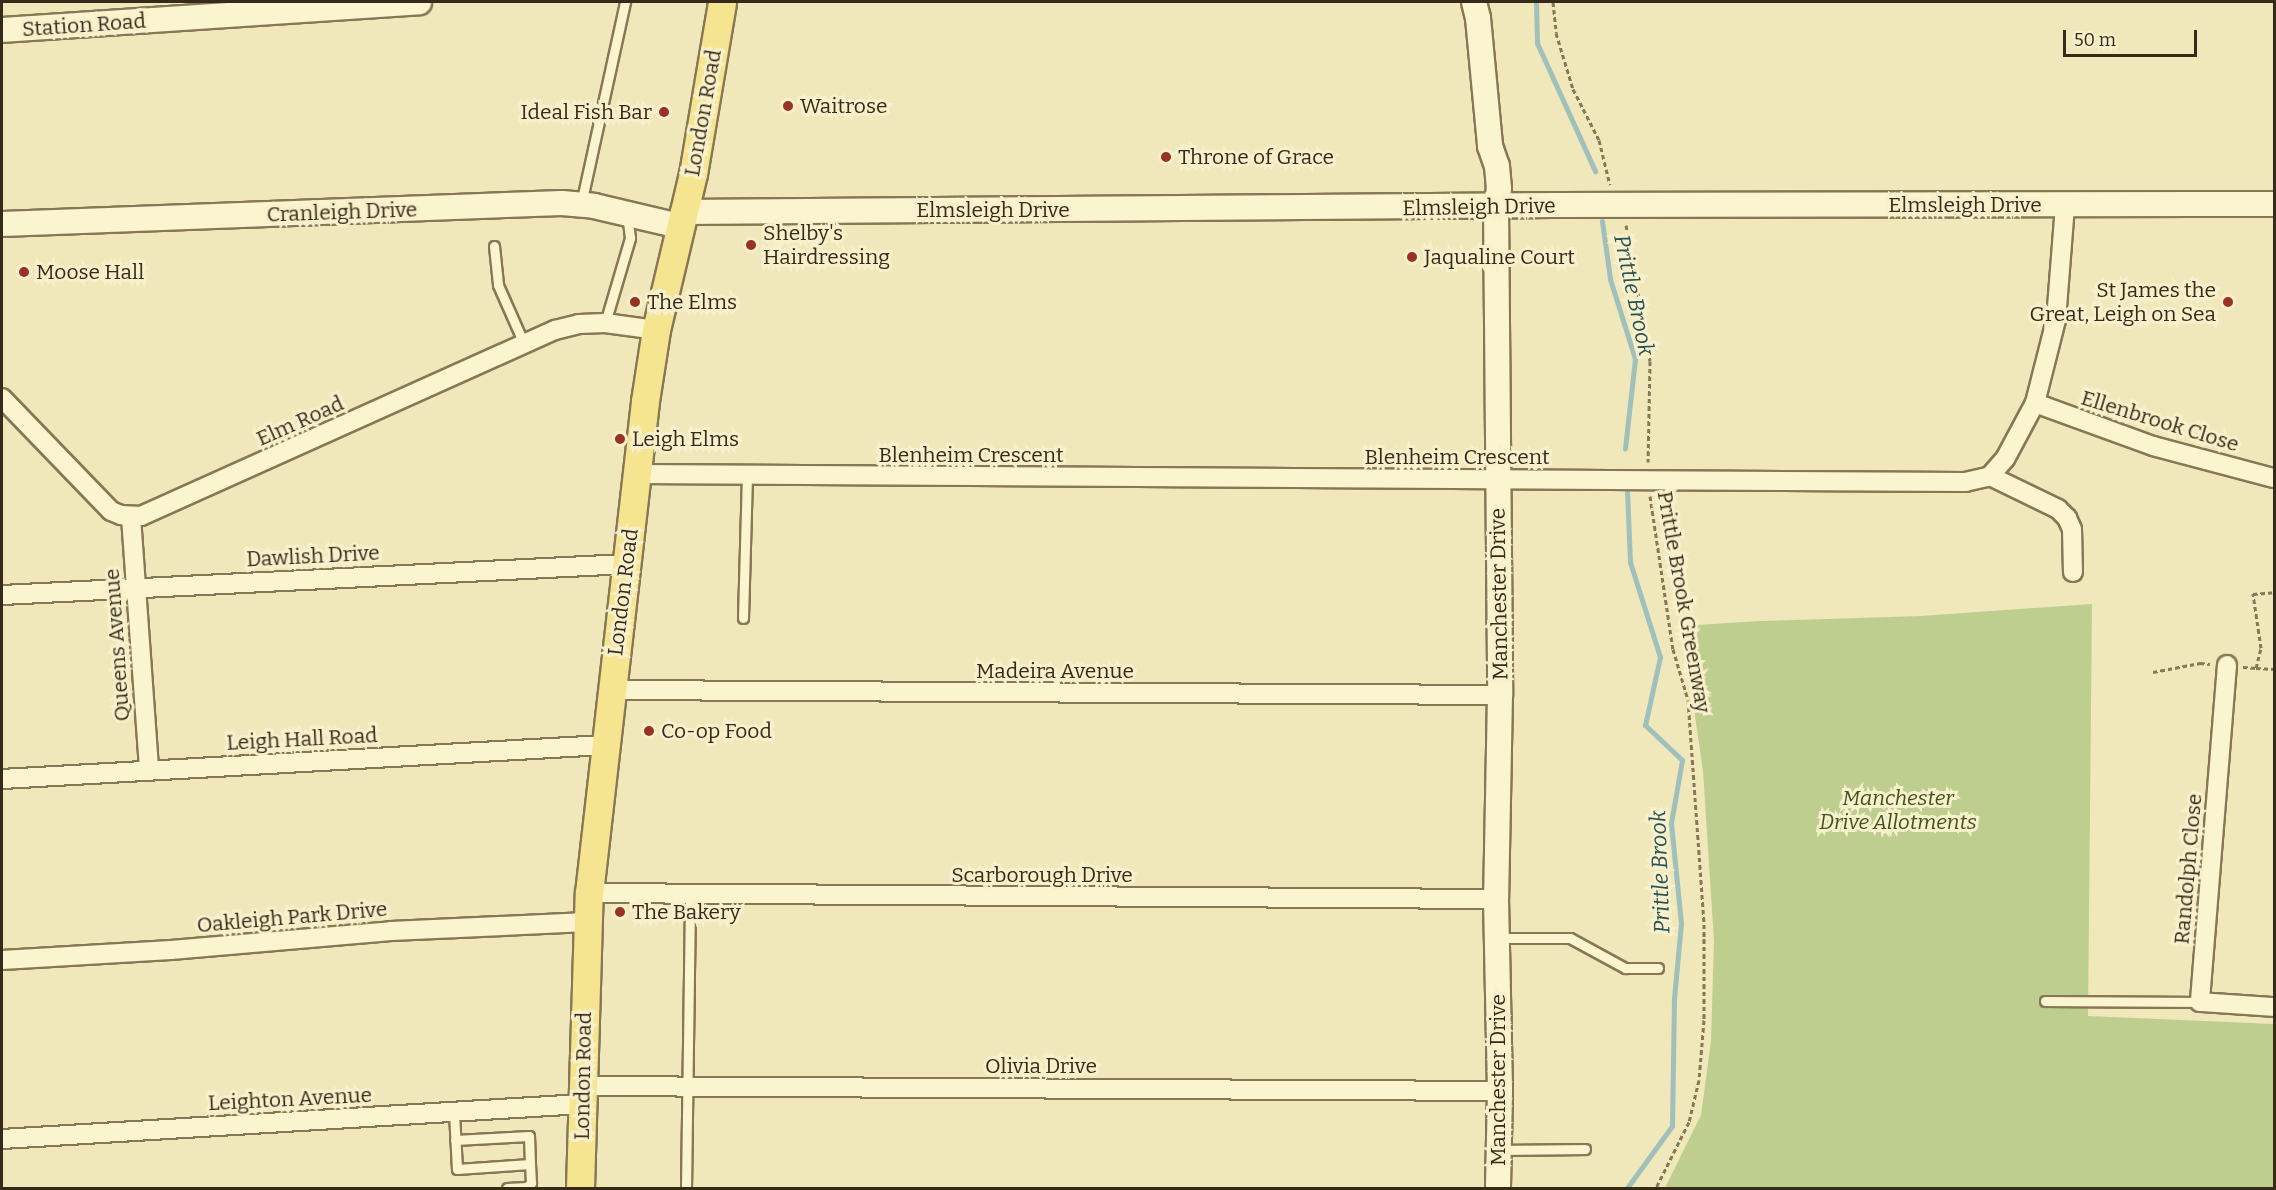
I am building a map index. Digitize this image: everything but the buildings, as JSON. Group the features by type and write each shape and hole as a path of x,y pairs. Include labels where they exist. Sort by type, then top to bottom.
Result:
{"main road":[{"name":"London Road","path":"580,1188 587,922 604,745 656,330 693,174 722,2"}],"street":[{"name":"Station Road","path":"2,30 419,2"},
{"name":"Manchester Drive","path":"1474,2 1478,18 1490,146 1497,166 1499,188 1496,207 1500,695 1496,899 1500,1091 1498,1188"},
{"name":"Cranleigh Drive","path":"2,224 562,203 681,219"},
{"name":"Elmsleigh Drive","path":"681,219 1496,207 2274,204"},
{"path":"2065,205 2056,320 2035,403 2005,459 1990,476 2058,509 2067,518 2072,529 2073,572"},
{"name":"Elm Road","path":"131,517 148,514 555,330 579,324 605,323 656,330"},
{"path":"2,398 9,416 111,511 131,517"},
{"name":"Ellenbrook Close","path":"2035,403 2153,446 2273,478"},
{"name":"Blenheim Crescent","path":"637,474 1965,482 1990,476"},
{"name":"Queens Avenue","path":"131,517 149,770"},
{"name":"Dawlish Drive","path":"2,595 627,564"},
{"name":"Randolph Close","path":"2200,1002 2227,665"},
{"name":"Madeira Avenue","path":"611,690 1500,695"},
{"name":"Leigh Hall Road","path":"2,779 604,745"},
{"name":"Scarborough Drive","path":"589,894 1496,899"},
{"name":"Oakleigh Park Drive","path":"2,960 171,950 391,931 587,922"},
{"path":"2200,1002 2274,1007"},
{"name":"Olivia Drive","path":"582,1095 687,1087 1500,1091"},
{"name":"Leighton Avenue","path":"2,1139 454,1112 582,1095"}],"lane":[{"path":"581,205 625,2"},
{"path":"605,323 630,238 627,213"},
{"path":"494,246 498,285 524,344"},
{"path":"743,618 747,476"},
{"path":"686,1188 690,894"},
{"path":"1498,938 1570,938 1625,968 1658,968"},
{"path":"2045,1001 2200,1002"},
{"path":"454,1112 457,1169 530,1164"},
{"path":"455,1140 529,1136 531,1183 527,1187 507,1188"},
{"path":"1498,1150 1586,1149"}],"path":[{"path":"1553,2 1556,33 1573,89 1599,140 1610,182 1611,206"},
{"name":"Prittle Brook Greenway","path":"1611,206 1611,222 1626,222 1650,361 1647,479 1673,649 1688,700 1704,924 1704,1020 1699,1080 1689,1122 1656,1188"},
{"path":"2256,668 2261,648 2253,594 2274,592"},
{"path":"2153,672 2200,663 2274,669"}],"green space":[{"name":"Manchester Drive Allotments","path":"2092,604 2088,1016 2274,1024 2274,1188 1665,1188 1701,1115 1711,1041 1714,941 1703,771 1682,626 1921,616"}],"waterway":[{"name":"Prittle Brook","path":"1536,2 1537,43 1595,171"},
{"name":"Prittle Brook","path":"1602,221 1610,279 1635,359 1625,448"},
{"name":"Prittle Brook","path":"1627,490 1630,562 1660,657 1645,725 1682,760 1671,823 1681,923 1674,998 1672,1126 1627,1188"}],"place":[{"name":"Waitrose","path":"788,106"},
{"name":"Ideal Fish Bar","path":"664,112"},
{"name":"Throne of Grace","path":"1166,157"},
{"name":"Shelby's Hairdressing","path":"751,245"},
{"name":"Jaqualine Court","path":"1412,257"},
{"name":"Moose Hall","path":"24,272"},
{"name":"The Elms","path":"635,302"},
{"name":"St James the Great, Leigh on Sea","path":"2228,302"},
{"name":"Leigh Elms","path":"620,439"},
{"name":"Co-op Food","path":"649,731"},
{"name":"The Bakery","path":"620,912"}]}
